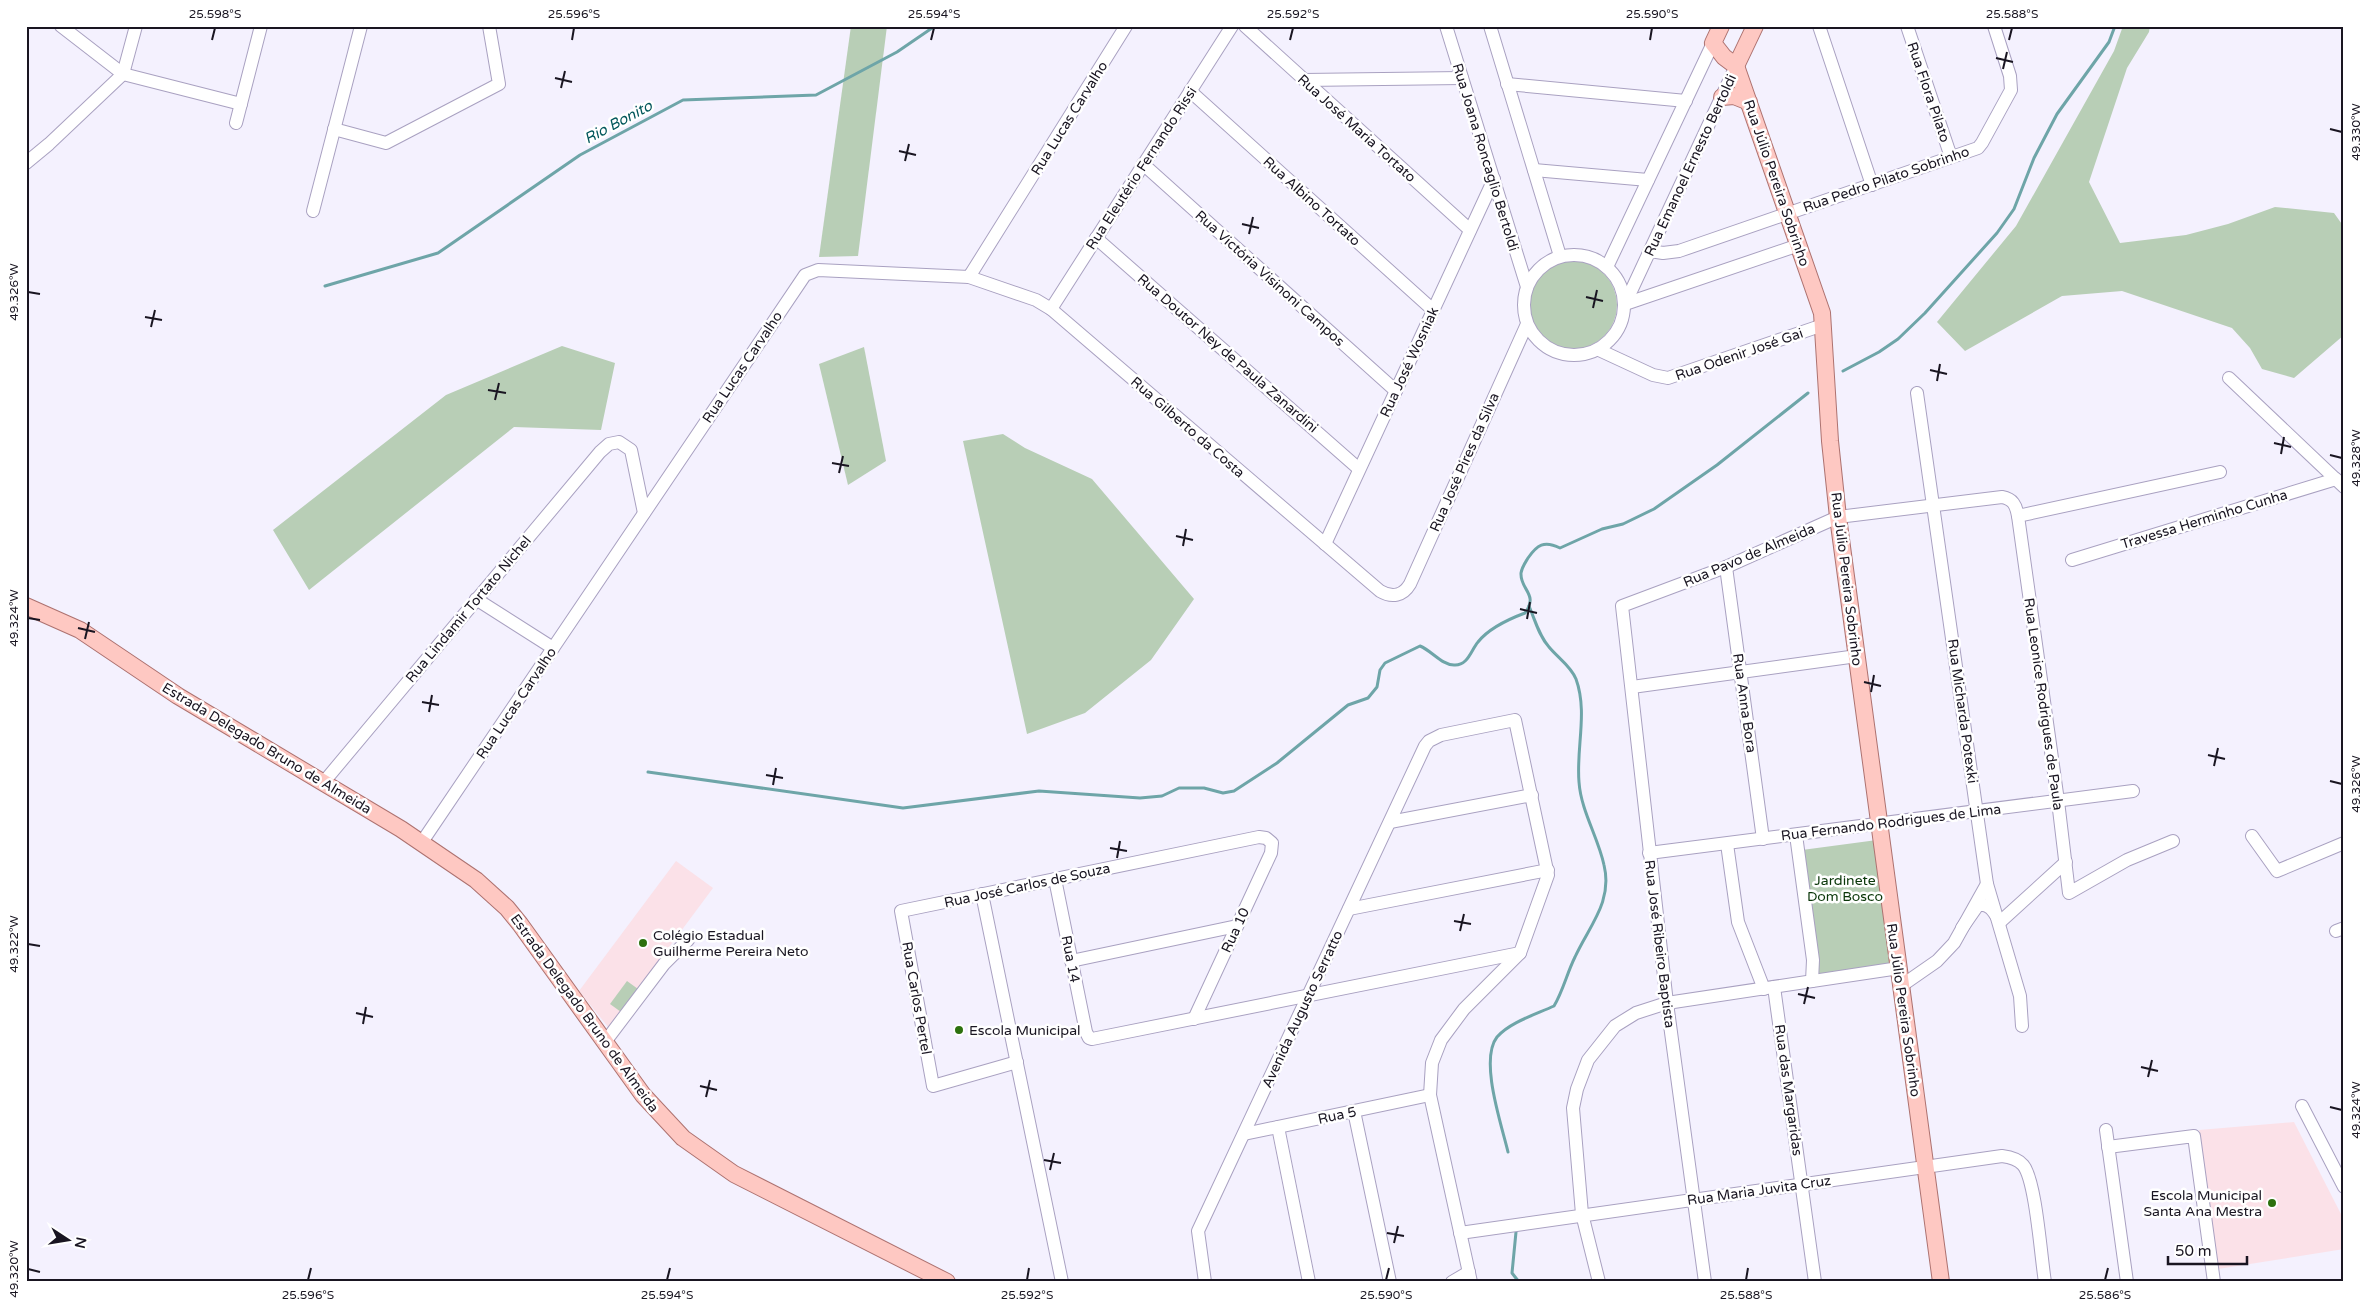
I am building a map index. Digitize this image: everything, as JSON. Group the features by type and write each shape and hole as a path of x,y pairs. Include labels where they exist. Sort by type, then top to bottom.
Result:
{"main road":[{"path":"1721,26 1713,43 1724,57 1736,66"},
{"name":"Rua Emanoel Ernesto Bertoldi","path":"1736,66 1752,28"},
{"name":"Rua Júlio Pereira Sobrinho","path":"1736,66 1820,305 1824,326 1830,441 1838,517 1941,1282"},
{"path":"1722,97 1734,96 1749,102"},
{"name":"Estrada Delegado Bruno de Almeida","path":"26,606 80,630 178,696 422,842 476,880 507,908 533,940 654,1110 683,1138 734,1174 947,1282"}],"street":[{"path":"61,26 123,74 241,104"},
{"path":"26,163 50,144 123,74 136,26"},
{"path":"236,123 261,26"},
{"path":"313,211 360,26"},
{"path":"334,130 386,143 499,84 489,26"},
{"name":"Rua Lucas Carvalho","path":"422,842 805,275 818,270 969,277 1126,26"},
{"name":"Rua Eleutério Fernando Rissi","path":"1051,309 1232,26"},
{"name":"Rua José Maria Tortato","path":"1245,26 1470,230"},
{"name":"Rua Joana Roncaglio Bertoldi","path":"1446,26 1527,287"},
{"path":"1490,26 1560,256"},
{"path":"1818,26 1872,184"},
{"name":"Rua Flora Pilato","path":"1907,26 1951,157"},
{"name":"Rua Pedro Pilato Sobrinho","path":"1650,251 1663,253 1679,251 1980,146 2011,90 2010,76 1994,26"},
{"path":"1608,267 1713,43"},
{"name":"Rua Emanoel Ernesto Bertoldi","path":"1625,304 1736,66"},
{"path":"1304,80 1462,78"},
{"path":"1507,84 1686,101"},
{"name":"Rua Albino Tortato","path":"1190,91 1433,310"},
{"name":"Rua Victória Visinoni Campos","path":"1143,164 1396,391"},
{"path":"1534,170 1648,180"},
{"name":"Rua José Wosniak","path":"1325,544 1494,179"},
{"name":"Rua Doutor Ney de Paula Zanardini","path":"1096,238 1360,469"},
{"path":"1625,304 1799,245"},
{"path":"1577,254 1593,258 1608,267 1617,278 1625,304 1623,318 1618,330 1610,341 1599,350 1586,355 1571,356 1557,353 1544,347 1534,336 1527,324 1524,299 1527,287 1534,274 1546,263 1560,256 1577,254"},
{"name":"Rua Gilberto da Costa","path":"969,277 1036,300 1051,309 1380,591 1396,595"},
{"name":"Rua José Pires da Silva","path":"1396,595 1407,589 1410,584 1527,324"},
{"name":"Rua Odenir José Gai","path":"1599,350 1653,375 1668,378 1824,326"},
{"path":"2230,378 2340,483"},
{"name":"Rua Micharda Potexki","path":"1917,393 1987,884 2000,922 2020,996 2022,1026"},
{"name":"Rua Lindamir Tortato Nichel","path":"323,783 600,452 609,444 619,442 628,446 634,456 644,513"},
{"path":"2018,516 2220,472"},
{"name":"Travessa Herminho Cunha","path":"2072,560 2340,483"},
{"name":"Rua Pavo de Almeida","path":"1622,606 1726,567 1838,517 2002,497 2009,498 2014,504 2018,516"},
{"name":"Rua Leonice Rodrigues de Paula","path":"2018,516 2069,893 2127,860 2173,841"},
{"name":"Rua Anna Bora","path":"1726,567 1763,839"},
{"path":"476,599 553,648"},
{"name":"Rua José Ribeiro Baptista","path":"1622,606 1667,1002 1705,1282"},
{"path":"1632,687 1857,656"},
{"name":"Avenida Augusto Serratto","path":"1205,1282 1198,1232 1429,741 1441,735 1515,720 1532,795"},
{"name":"Rua Fernando Rodrigues de Lima","path":"1649,853 2133,791"},
{"path":"1390,822 1532,795 1548,870 1546,881 1520,953 1464,1009 1446,1031 1432,1063 1430,1095 1470,1277 1452,1282"},
{"path":"1796,835 1813,960 1812,981"},
{"path":"2252,836 2277,871 2344,843"},
{"name":"Rua José Carlos de Souza","path":"901,911 1259,837 1270,840"},
{"name":"Rua 10","path":"1194,1019 1272,853 1273,848 1270,840"},
{"name":"Rua das Margaridas","path":"1726,844 1738,922 1769,988 1803,1184 1815,1282"},
{"path":"1962,928 1978,905 1984,904 1990,907 2000,922 2066,862"},
{"path":"1349,909 1548,870"},
{"name":"Rua 14","path":"1055,879 1086,1032 1089,1038 1096,1040 1194,1019"},
{"path":"1901,986 1941,956 1954,943 1987,884"},
{"path":"982,894 1062,1282"},
{"name":"Rua Carlos Pertel","path":"901,911 933,1086 1017,1062"},
{"path":"1072,961 1237,926"},
{"path":"605,1042 664,964 688,940"},
{"path":"1194,1019 1520,953"},
{"path":"1599,1282 1582,1214 1573,1108 1581,1074 1597,1046 1615,1026 1636,1013 1667,1002 1899,968"},
{"name":"Rua 5","path":"1244,1134 1430,1095"},
{"path":"2302,1106 2344,1187"},
{"path":"1354,1111 1390,1282"},
{"path":"1278,1127 1309,1282"},
{"path":"2106,1130 2127,1282"},
{"path":"2108,1147 2194,1136 2214,1282"},
{"name":"Rua Maria Juvita Cruz","path":"1460,1233 1994,1156 2009,1157 2023,1164 2026,1170 2033,1197 2045,1282"}],"shaded area":[{"name":"Colégio Estadual Guilherme Pereira Neto","path":"676,861 713,888 609,1028 579,991"},
{"name":"Escola Municipal Santa Ana Mestra","path":"2294,1122 2344,1220 2344,1249 2218,1269 2199,1130"}],"green space":[{"path":"851,26 887,26 858,256 819,257"},
{"path":"2123,26 2150,26 2149,32 2127,68 2089,182 2120,243 2186,235 2228,224 2275,207 2334,213 2344,227 2344,335 2294,378 2262,369 2250,348 2232,328 2122,291 2062,296 1965,351 1937,322 2016,226 2114,51"},
{"path":"1564,261 1582,261 1598,268 1610,280 1617,296 1617,314 1610,330 1598,342 1582,349 1564,349 1548,342 1536,330 1529,314 1529,296 1536,280 1548,268"},
{"path":"562,346 615,363 601,430 514,427 309,590 273,530 446,395"},
{"path":"864,347 886,461 848,485 819,364"},
{"path":"1003,434 1025,448 1092,479 1194,599 1151,660 1085,713 1027,734 963,441"},
{"name":"Jardinete Dom Bosco","path":"1877,840 1894,965 1819,975 1802,850"},
{"path":"627,981 638,989 621,1012 610,1004"}],"waterway":[{"name":"Rio Bonito","path":"325,286 438,253 580,155 683,100 816,95 897,52 935,26"},
{"path":"1843,371 1879,352 1898,339 1925,313 1997,233 2014,209 2034,158 2057,114 2109,42 2115,26"},
{"path":"648,772 903,808 1039,791 1140,798 1162,796 1179,788 1204,788 1223,793 1234,791 1277,763 1348,705 1368,698 1377,687 1380,670 1385,663 1420,646 1445,663 1454,665 1463,663 1478,642 1488,632 1506,621 1525,613 1529,607 1530,596 1521,579 1521,573 1528,558 1538,547 1550,544 1560,548 1602,529 1623,524 1654,509 1717,465 1808,393"},
{"path":"1508,1152 1491,1077 1490,1061 1492,1047 1497,1037 1509,1027 1554,1006 1575,957 1598,913 1605,891 1606,878 1601,855 1580,793 1581,704 1576,679 1568,666 1546,643 1529,606"},
{"path":"1516,1232 1512,1273 1519,1282"}],"place":[{"name":"Colégio Estadual Guilherme Pereira Neto","path":"643,943"},
{"name":"Escola Municipal","path":"959,1030"},
{"name":"Escola Municipal Santa Ana Mestra","path":"2272,1203"}]}
